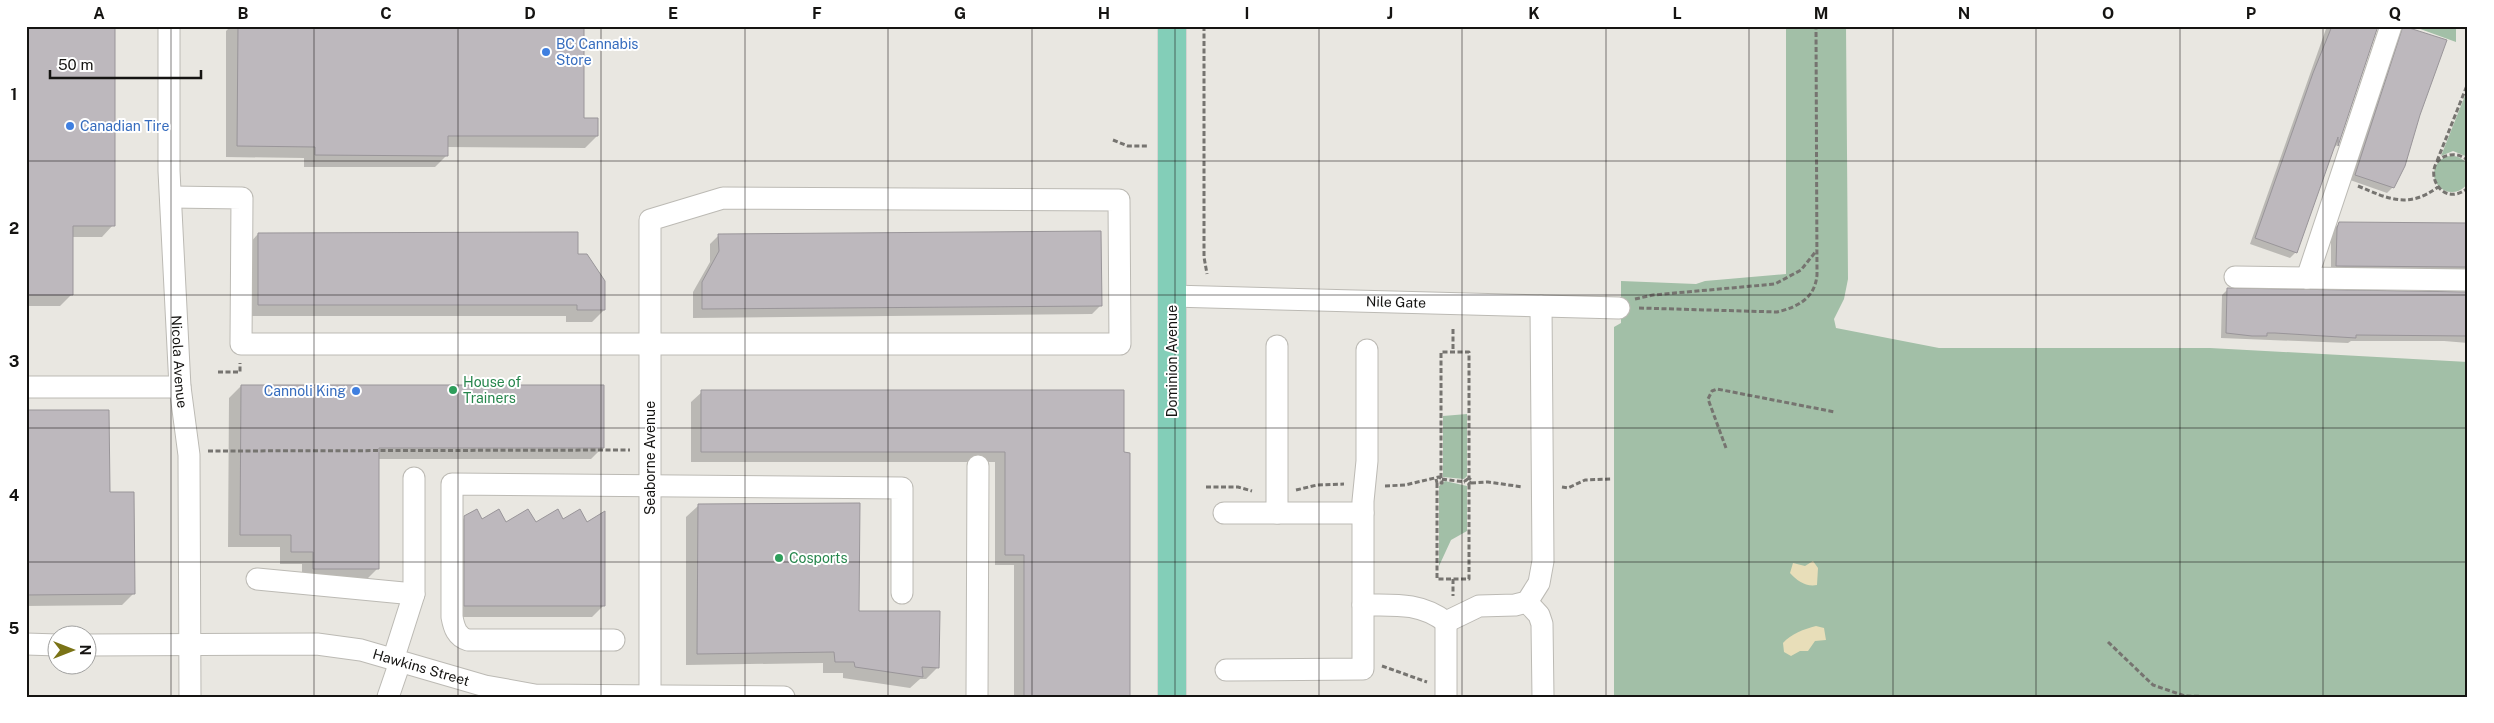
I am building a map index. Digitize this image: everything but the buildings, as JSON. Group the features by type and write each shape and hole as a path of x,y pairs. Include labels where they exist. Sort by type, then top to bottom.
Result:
{"main road":[{"name":"Dominion Avenue","path":"1172,26 1172,697"}],"street":[{"name":"Nicola Avenue","path":"169,26 171,197 180,387 188,451 190,697"},
{"path":"2307,278 2338,179 2391,26"},
{"path":"171,197 242,198 241,344 650,344"},
{"name":"Seaborne Avenue","path":"650,344 1120,344 1119,200 723,198 650,220 650,344 650,696"},
{"path":"2235,278 2468,280"},
{"name":"Nile Gate","path":"1172,296 1619,308"},
{"path":"1446,622 1479,606 1515,605 1527,602 1539,583 1543,561 1542,306"},
{"path":"1277,346 1277,513"},
{"path":"1226,670 1363,669 1363,513 1367,461 1368,350"},
{"path":"26,387 180,387"},
{"path":"977,697 978,466"},
{"path":"388,697 414,594 414,478"},
{"path":"614,640 468,640 460,636 453,626 452,617 452,484 902,488 902,593"},
{"path":"1224,513 1363,513"},
{"path":"257,579 414,594"},
{"path":"1527,602 1539,615 1542,624 1543,697"},
{"path":"1363,605 1417,606 1431,612 1446,622"},
{"path":"1446,622 1446,697"},
{"path":"26,644 48,645"},
{"name":"Hawkins Street","path":"98,645 317,644 362,650 485,686 535,695 784,697"}],"path":[{"path":"1204,26 1204,257 1207,274"},
{"path":"1619,308 1777,312 1787,310 1802,302 1814,290 1818,275 1816,26"},
{"path":"2467,189 2457,194 2450,194 2438,187 2433,177 2436,164 2468,82"},
{"path":"1113,140 1128,146 1172,146"},
{"path":"2436,164 2446,156 2453,154 2460,155 2468,161"},
{"path":"2338,179 2385,197 2399,200 2420,198 2438,187"},
{"path":"1619,308 1632,300 1652,295 1775,284 1801,270 1818,249"},
{"path":"1453,330 1453,352"},
{"path":"1436,479 1437,579 1469,579 1469,352 1441,352 1442,483 1437,483"},
{"path":"218,372 240,372"},
{"path":"1726,448 1708,399 1712,391 1717,389 1835,412"},
{"path":"188,451 650,450"},
{"path":"1382,486 1396,486 1442,478 1469,483 1488,482 1526,487"},
{"path":"1557,486 1568,488 1585,480 1611,479"},
{"path":"1291,492 1317,484 1348,484"},
{"path":"1206,487 1238,487 1258,492"},
{"path":"1453,579 1453,599"},
{"path":"2108,642 2153,685 2185,696 2224,697"},
{"path":"1363,667 1384,666 1423,682 1430,682"}],"green space":[{"path":"1786,26 1846,26 1848,279 1844,299 1834,319 1836,328 1939,348 2210,348 2468,362 2468,697 1614,697 1614,327 1621,323 1621,281 1696,284 1705,281 1786,274"},
{"path":"2412,26 2456,26 2456,42"},
{"path":"2468,88 2468,157 2453,151 2441,156"},
{"path":"2452,156 2464,162 2470,174 2464,186 2452,192 2440,186 2434,174 2440,162"},
{"path":"1467,414 1467,476 1464,479 1443,477 1443,416"},
{"path":"1445,481 1467,486 1467,531 1451,540 1439,566 1439,486"}],"sand":[{"path":"1813,561 1818,568 1817,585 1802,583 1790,573 1793,563 1805,566"},
{"path":"1816,626 1824,628 1826,640 1815,641 1808,651 1800,651 1791,656 1784,652 1783,643 1786,640 1798,632"}],"place":[{"name":"BC Cannabis Store","path":"546,52"},
{"name":"Canadian Tire","path":"70,126"},
{"name":"House of Trainers","path":"453,390"},
{"name":"Cannoli King","path":"356,391"},
{"name":"Cosports","path":"779,558"}]}
